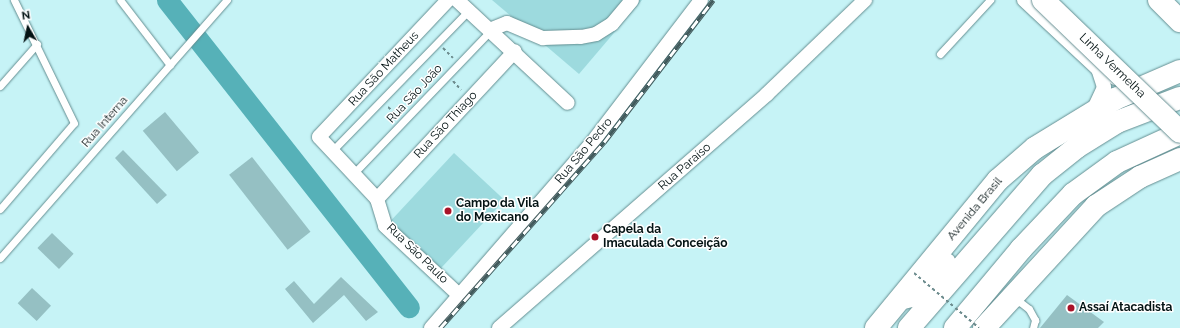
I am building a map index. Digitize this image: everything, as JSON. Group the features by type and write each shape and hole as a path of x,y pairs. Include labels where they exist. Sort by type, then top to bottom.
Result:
{"highway":[{"name":"Linha Vermelha","path":"1043,0 1180,133"},
{"name":"Linha Vermelha","path":"1057,0 1180,119"},
{"path":"1159,0 1180,20"},
{"name":"Avenida Brasil","path":"876,328 903,298 998,180 1041,144 1092,112 1151,83 1180,71"},
{"path":"903,298 916,295 1010,191 1117,122 1180,98"},
{"path":"955,328 1026,243 1073,194 1117,162 1180,133"},
{"path":"909,328 1025,192 1077,147"},
{"path":"984,328 1004,304 1096,206 1140,177 1180,159"}],"street":[{"name":"Rua São Matheus","path":"320,137 448,0"},
{"path":"457,0 492,29 568,103"},
{"path":"492,29 507,23 543,38 581,37 596,34 612,24 632,0"},
{"name":"Rua São Pedro","path":"431,328 591,144 701,0"},
{"name":"Rua Paraíso","path":"499,328 767,94 864,0"},
{"path":"1024,0 1098,69 1121,80 1151,83"},
{"path":"1170,0 1180,10"},
{"name":"Rua São Thiago","path":"377,199 515,51"},
{"path":"1092,112 1104,87 1098,69"},
{"name":"Rua São Paulo","path":"320,137 377,199 385,226 459,295"}],"lane":[{"path":"0,209 74,123 37,44 14,0"},
{"path":"120,0 170,65"},
{"name":"Rua Interna","path":"0,258 227,0"},
{"path":"940,54 990,0"},
{"path":"332,151 469,10"},
{"name":"Rua São João","path":"354,173 492,29"},
{"path":"0,86 37,44"},
{"path":"1004,304 1020,302 1029,309 1035,320 1033,328"}],"path":[{"path":"447,76 470,99"},
{"path":"914,274 979,328"}],"shaded area":[{"path":"492,0 642,0 579,74"},
{"name":"Campo da Vila do Mexicano","path":"454,153 504,200 440,269 390,222"}],"building":[{"path":"165,112 199,153 177,171 143,131"},
{"path":"123,150 167,195 157,204 115,158"},
{"path":"252,157 310,232 288,250 229,175"},
{"path":"52,233 74,254 59,269 37,248"},
{"path":"341,277 378,312 366,321 344,295 313,323 285,289 294,281 314,304"},
{"path":"32,288 51,306 37,321 18,303"},
{"name":"Assaí Atacadista","path":"1067,295 1104,322 1098,328 1040,328"}],"waterway":[{"path":"167,0 409,307"}],"railway":[{"path":"440,328 604,142 713,0"}],"place":[{"name":"Campo da Vila do Mexicano","path":"448,211"},
{"name":"Capela da Imaculada Conceição","path":"595,237"},
{"name":"Assaí Atacadista","path":"1071,308"}]}
